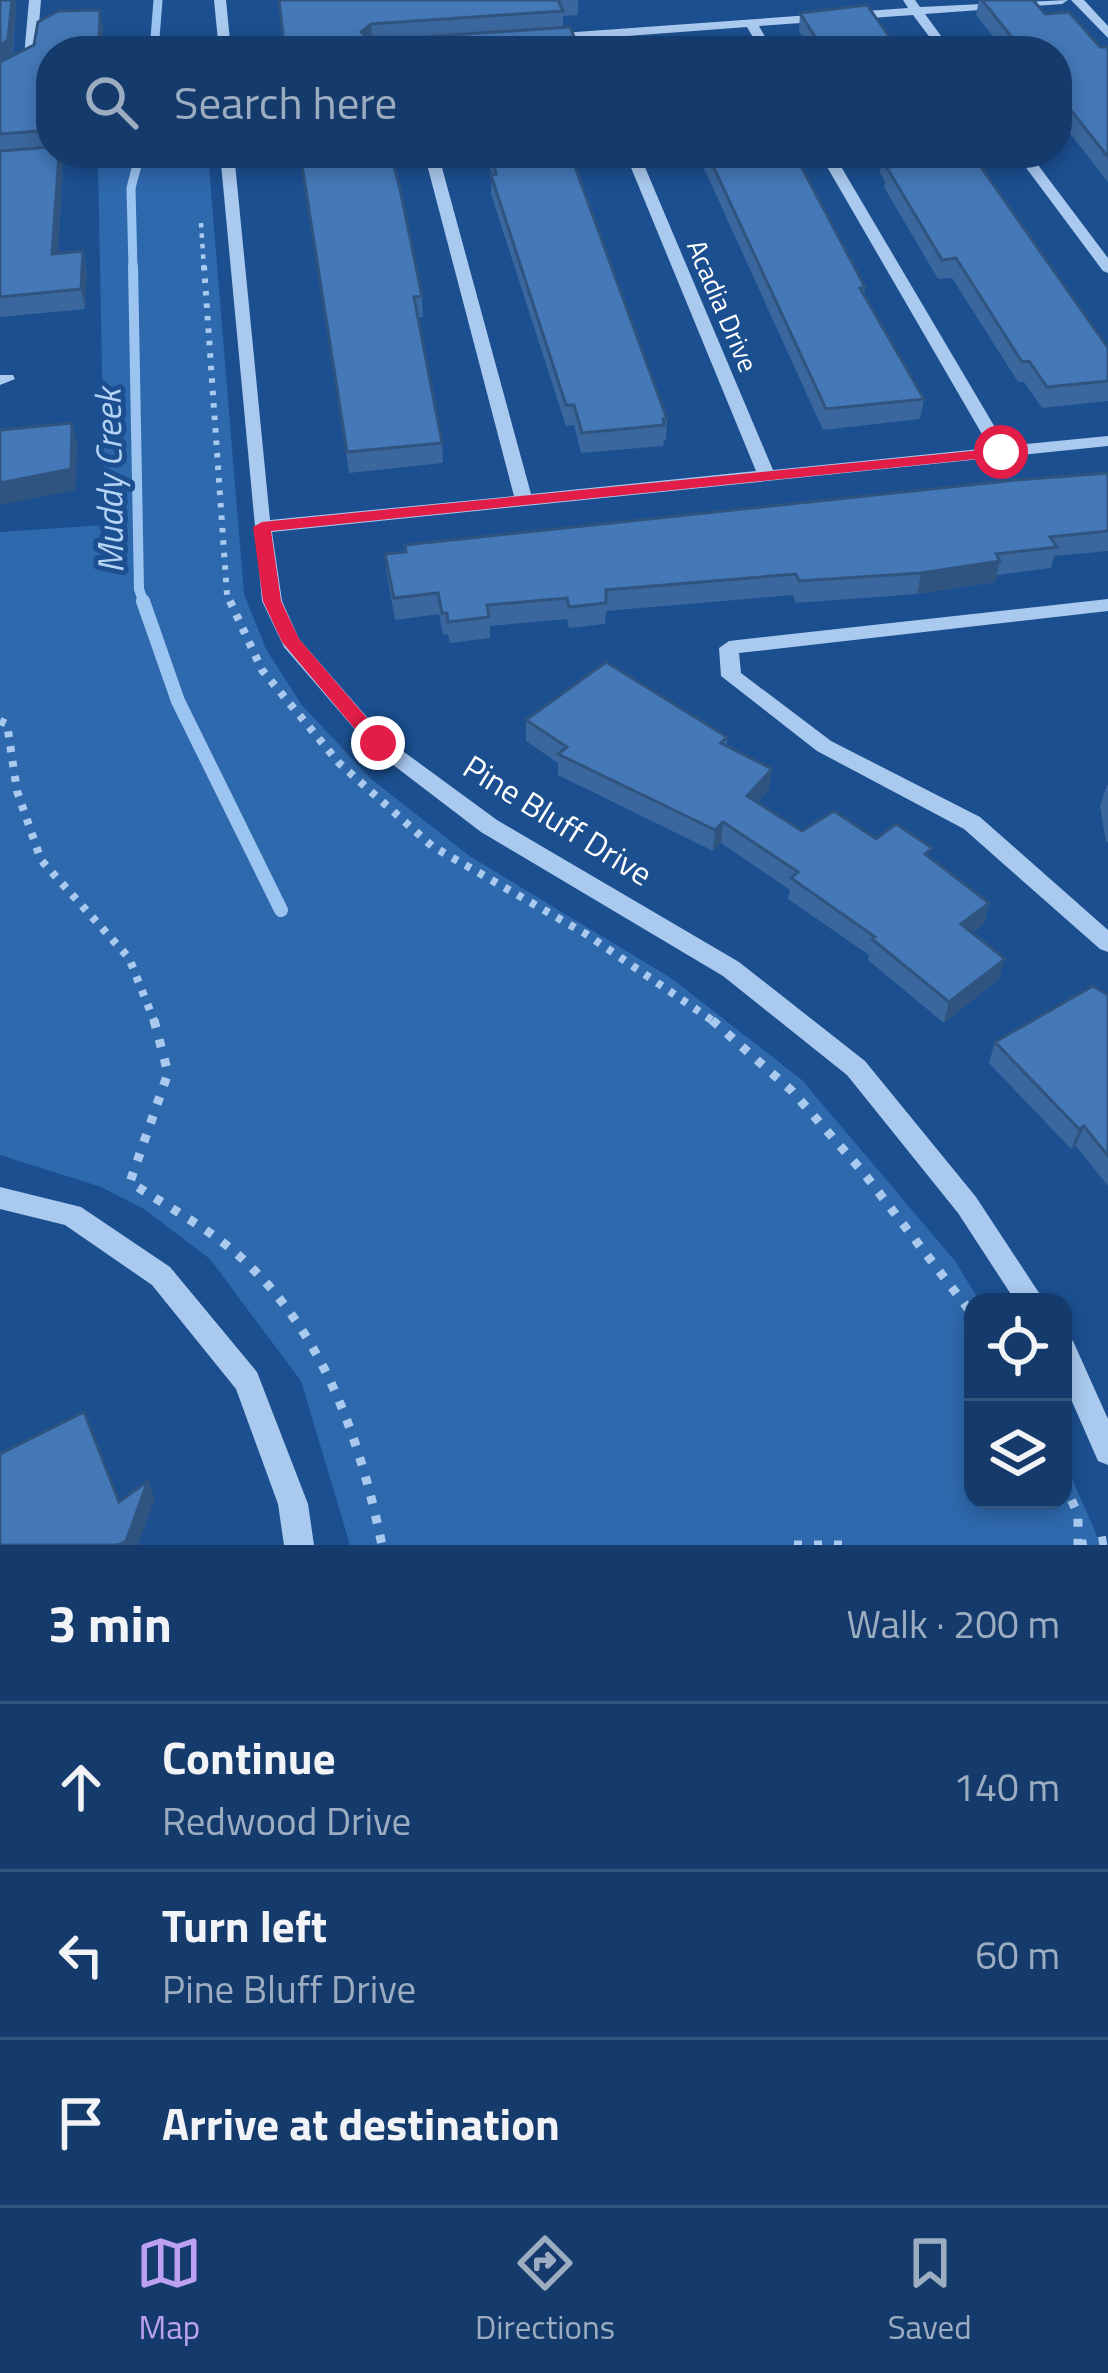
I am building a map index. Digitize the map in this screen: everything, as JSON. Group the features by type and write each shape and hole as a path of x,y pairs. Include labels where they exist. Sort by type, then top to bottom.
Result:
{"street":[{"path":"0,74 30,59 34,0"},
{"path":"220,0 224,36"},
{"path":"578,36 912,5 1062,0"},
{"path":"1077,0 1108,34"},
{"path":"912,5 935,36"},
{"path":"751,23 758,36"},
{"path":"0,162 36,159"},
{"name":"Pine Bluff Drive","path":"228,168 262,527 272,601 291,642 378,743 489,826 730,969 856,1068 967,1205 1025,1293"},
{"path":"435,168 524,501"},
{"name":"Acadia Drive","path":"638,168 767,477"},
{"path":"835,168 1001,452"},
{"path":"1033,168 1108,268"},
{"path":"262,527 1108,441"},
{"path":"1108,605 729,648 731,676 824,746 971,823 1108,943"},
{"path":"0,1198 72,1216 161,1276 248,1381 293,1504 298,1545"},
{"path":"1072,1370 1108,1451"}],"path":[{"path":"0,721 8,724 17,791 41,860 129,958 151,1008 168,1073 130,1182 231,1249 294,1316 335,1390 361,1455 382,1545"},
{"path":"1072,1501 1078,1514 1078,1545 1108,1540"},
{"path":"794,1545 844,1545"}],"shaded area":[{"path":"98,168 209,168 244,594 266,649 301,704 371,779 471,857 671,978 802,1080 955,1261 975,1293 964,1293 964,1509 1072,1509 1072,1479 1101,1545 350,1545 301,1381 210,1259 144,1209 101,1187 0,1155 0,532 105,525"}],"building":[{"path":"0,0 12,0 8,40 0,45"},
{"path":"279,0 558,0 563,11 371,24 361,32 365,36 283,36"},
{"path":"982,0 1033,0 1045,14 1069,12 1100,47 1108,47 1108,157 1072,112 1072,36 1011,36"},
{"path":"867,5 889,36 815,36 800,13"},
{"path":"100,10 99,36 36,36 36,131 0,134 0,62 34,45 38,22 58,11"},
{"path":"570,27 574,36 439,36"},
{"path":"36,148 36,168 58,168 52,254 83,251 81,289 0,297 0,151"},
{"path":"302,168 394,168 422,296 414,297 442,443 347,452"},
{"path":"495,168 575,168 667,419 664,425 582,433 574,405 566,405 491,175 496,174"},
{"path":"714,168 802,168 865,287 860,288 924,399 826,409"},
{"path":"887,168 982,168 1108,348 1108,381 1047,387 1029,361 1022,362 956,258 942,260"},
{"path":"72,423 71,469 0,483 0,430"},
{"path":"1108,473 1108,531 1050,537 1057,547 996,554 1000,561 921,573 799,581 796,574 606,590 606,603 569,607 567,598 487,605 489,617 448,622 438,593 394,598 385,554 406,552 405,545"},
{"path":"606,662 727,737 721,743 772,769 747,796 802,831 834,811 876,839 896,824 932,848 925,854 989,903 961,924 1005,959 949,1002 872,939 875,937 791,878 798,872 723,822 715,830 558,754 567,747 526,720"},
{"path":"1093,986 1108,995 1108,1156 1084,1126 1079,1129 995,1042"},
{"path":"84,1412 119,1502 148,1481 126,1541 118,1545 0,1545 0,1454"}],"waterway":[{"name":"Muddy Creek","path":"155,36 158,0"},
{"name":"Muddy Creek","path":"133,269 131,188 136,168"},
{"name":"Muddy Creek","path":"133,266 139,589 143,601"},
{"name":"Muddy Creek","path":"143,601 178,701 281,910"}],"route":[{"path":"378,743 291,642 272,601 262,527 1001,452"}]}
